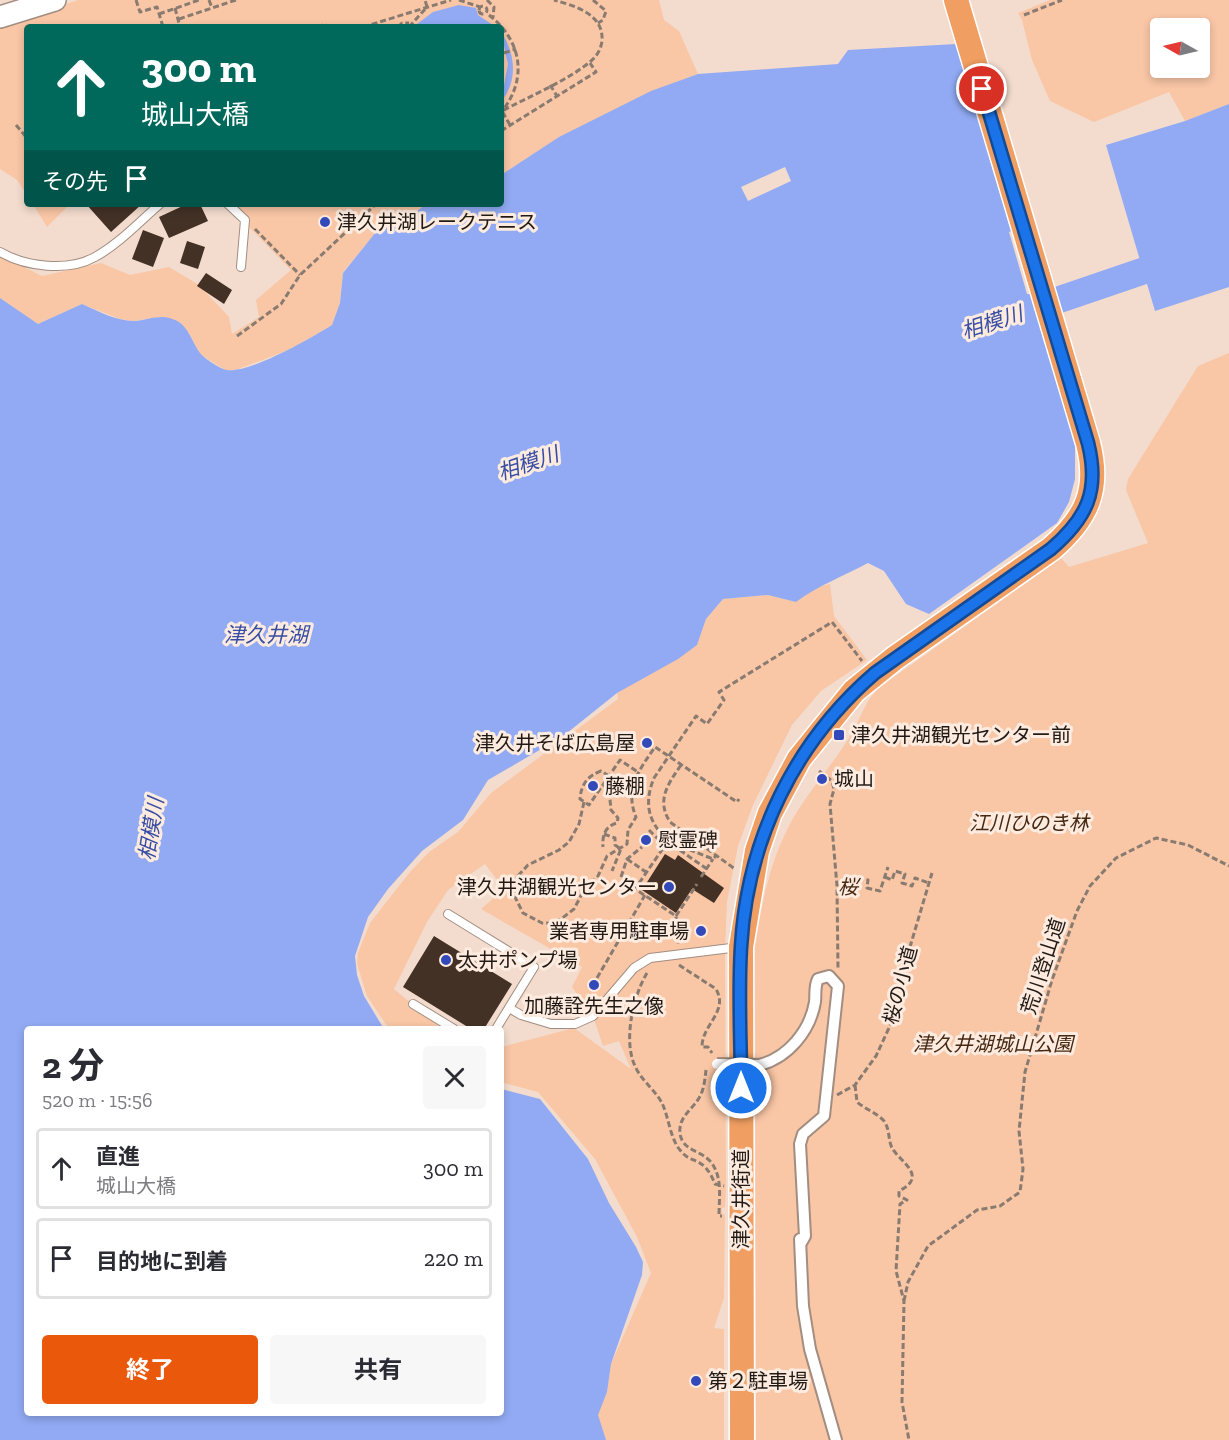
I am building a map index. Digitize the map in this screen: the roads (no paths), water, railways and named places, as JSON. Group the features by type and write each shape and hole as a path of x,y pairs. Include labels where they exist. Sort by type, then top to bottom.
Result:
{"highway":[{"name":"津久井街道","path":"742,1440 741,946 754,862 770,813 799,759 854,691 875,673 1051,549 1070,533 1087,506 1094,474 1092,459 956,0"}],"main road":[{"path":"0,17 55,0"}],"street":[{"path":"712,1064 759,1065 773,1062 787,1052 809,1020 818,979 829,976 838,986 824,1116 803,1134 800,1154 805,1222 805,1236 801,1243 803,1306 810,1349 837,1440"}],"lane":[{"path":"0,252 19,260 44,266 80,263 107,248 156,207"},
{"path":"231,207 245,220 241,267"},
{"path":"448,914 534,967 498,1026"},
{"path":"509,1008 521,1015 551,1024 575,1024 593,1016 641,962 650,958 741,946"},
{"path":"413,1004 449,1026"}],"water":[{"path":"459,5 476,8 478,15 492,24 417,24 433,12"},
{"path":"504,37 510,49 513,67 510,85 504,97 504,86 508,64"},
{"name":"津久井湖","path":"956,44 1011,231 1009,232 1027,294 1030,294 1075,444 1075,479 1069,502 1057,523 929,614 906,604 884,571 868,563 796,602 768,595 723,599 706,619 697,645 678,659 617,693 562,737 488,780 463,820 422,851 388,889 368,917 355,956 357,975 364,996 382,1026 24,1026 24,1416 504,1416 504,1090 540,1099 588,1159 609,1203 643,1262 642,1275 611,1364 607,1392 598,1415 606,1440 0,1440 0,298 38,324 82,304 127,321 170,318 183,326 200,353 216,366 227,370 251,366 281,354 332,325 340,303 343,273 388,217 416,212 422,207 504,207 504,173 559,137 651,91 698,74 838,64 848,50"},
{"path":"1229,104 1229,287 1155,311 1106,145 1185,121"}],"waterway":[{"name":"相模川","path":"1023,312 1149,269 1229,227"}],"place":[{"name":"津久井湖レークテニス","path":"325,222"},
{"name":"津久井湖観光センター前","path":"839,735"},
{"name":"津久井そば広島屋","path":"647,743"},
{"name":"城山","path":"822,779"},
{"name":"藤棚","path":"593,786"},
{"name":"慰霊碑","path":"646,840"},
{"name":"津久井湖観光センター","path":"669,887"},
{"name":"業者専用駐車場","path":"701,931"},
{"name":"太井ポンプ場","path":"446,960"},
{"name":"加藤詮先生之像","path":"594,985"},
{"name":"第２駐車場","path":"696,1381"}],"park label":[{"name":"江川ひのき林","path":"1029,823"},
{"name":"桜","path":"848,887"},
{"name":"津久井湖城山公園","path":"993,1044"}]}
